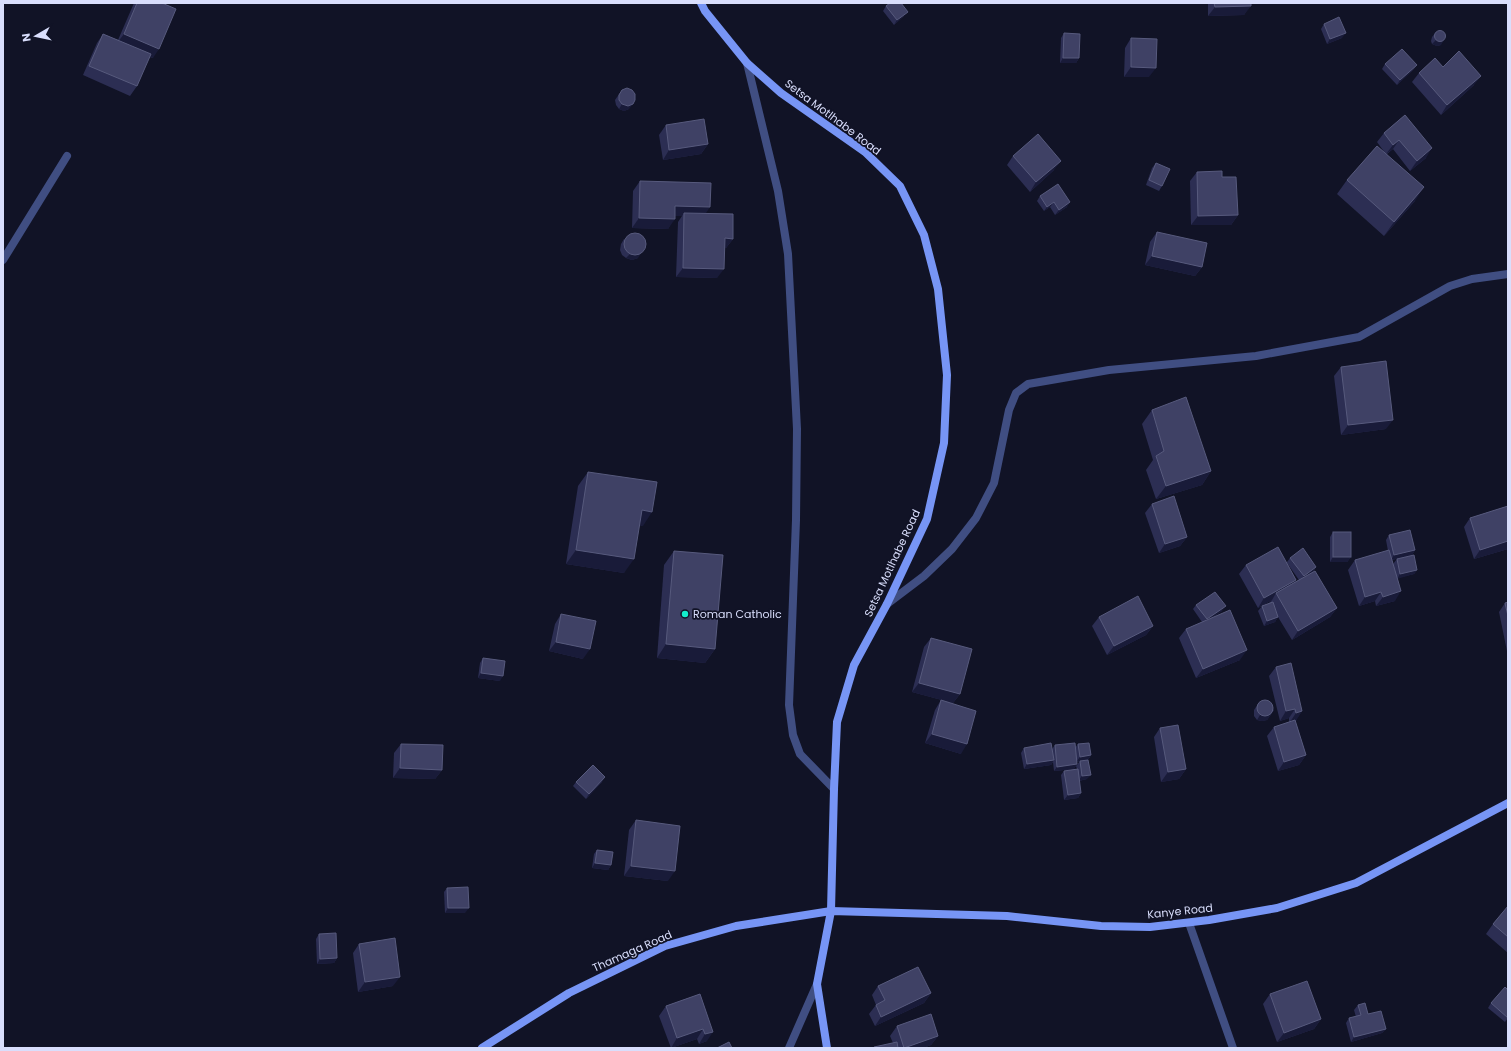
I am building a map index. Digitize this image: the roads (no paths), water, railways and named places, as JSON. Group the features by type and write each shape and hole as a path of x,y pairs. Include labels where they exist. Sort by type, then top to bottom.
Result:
{"street":[{"name":"Setsa Motlhabe Road","path":"701,3 705,11 747,63 780,93 865,152 900,186 924,235 938,289 947,376 944,443 927,519 887,604 854,665 837,722 831,911 817,984 827,1048"},
{"path":"747,63 778,191 788,254 797,430 796,520 789,705 793,735 800,754 834,789"},
{"path":"3,260 67,156"},
{"path":"887,604 924,576 952,549 976,518 994,483 1009,410 1016,393 1028,384 1109,370 1256,356 1359,337 1450,286 1472,279 1508,274"},
{"name":"Kanye Road","path":"831,911 1007,916 1101,926 1150,927 1190,922 1277,908 1356,883 1508,803"},
{"name":"Thamaga Road","path":"482,1048 569,993 665,946 736,926 831,911"},
{"path":"1190,922 1233,1048"},
{"path":"789,1048 817,984"}],"place":[{"name":"Roman Catholic","path":"685,614"}]}
